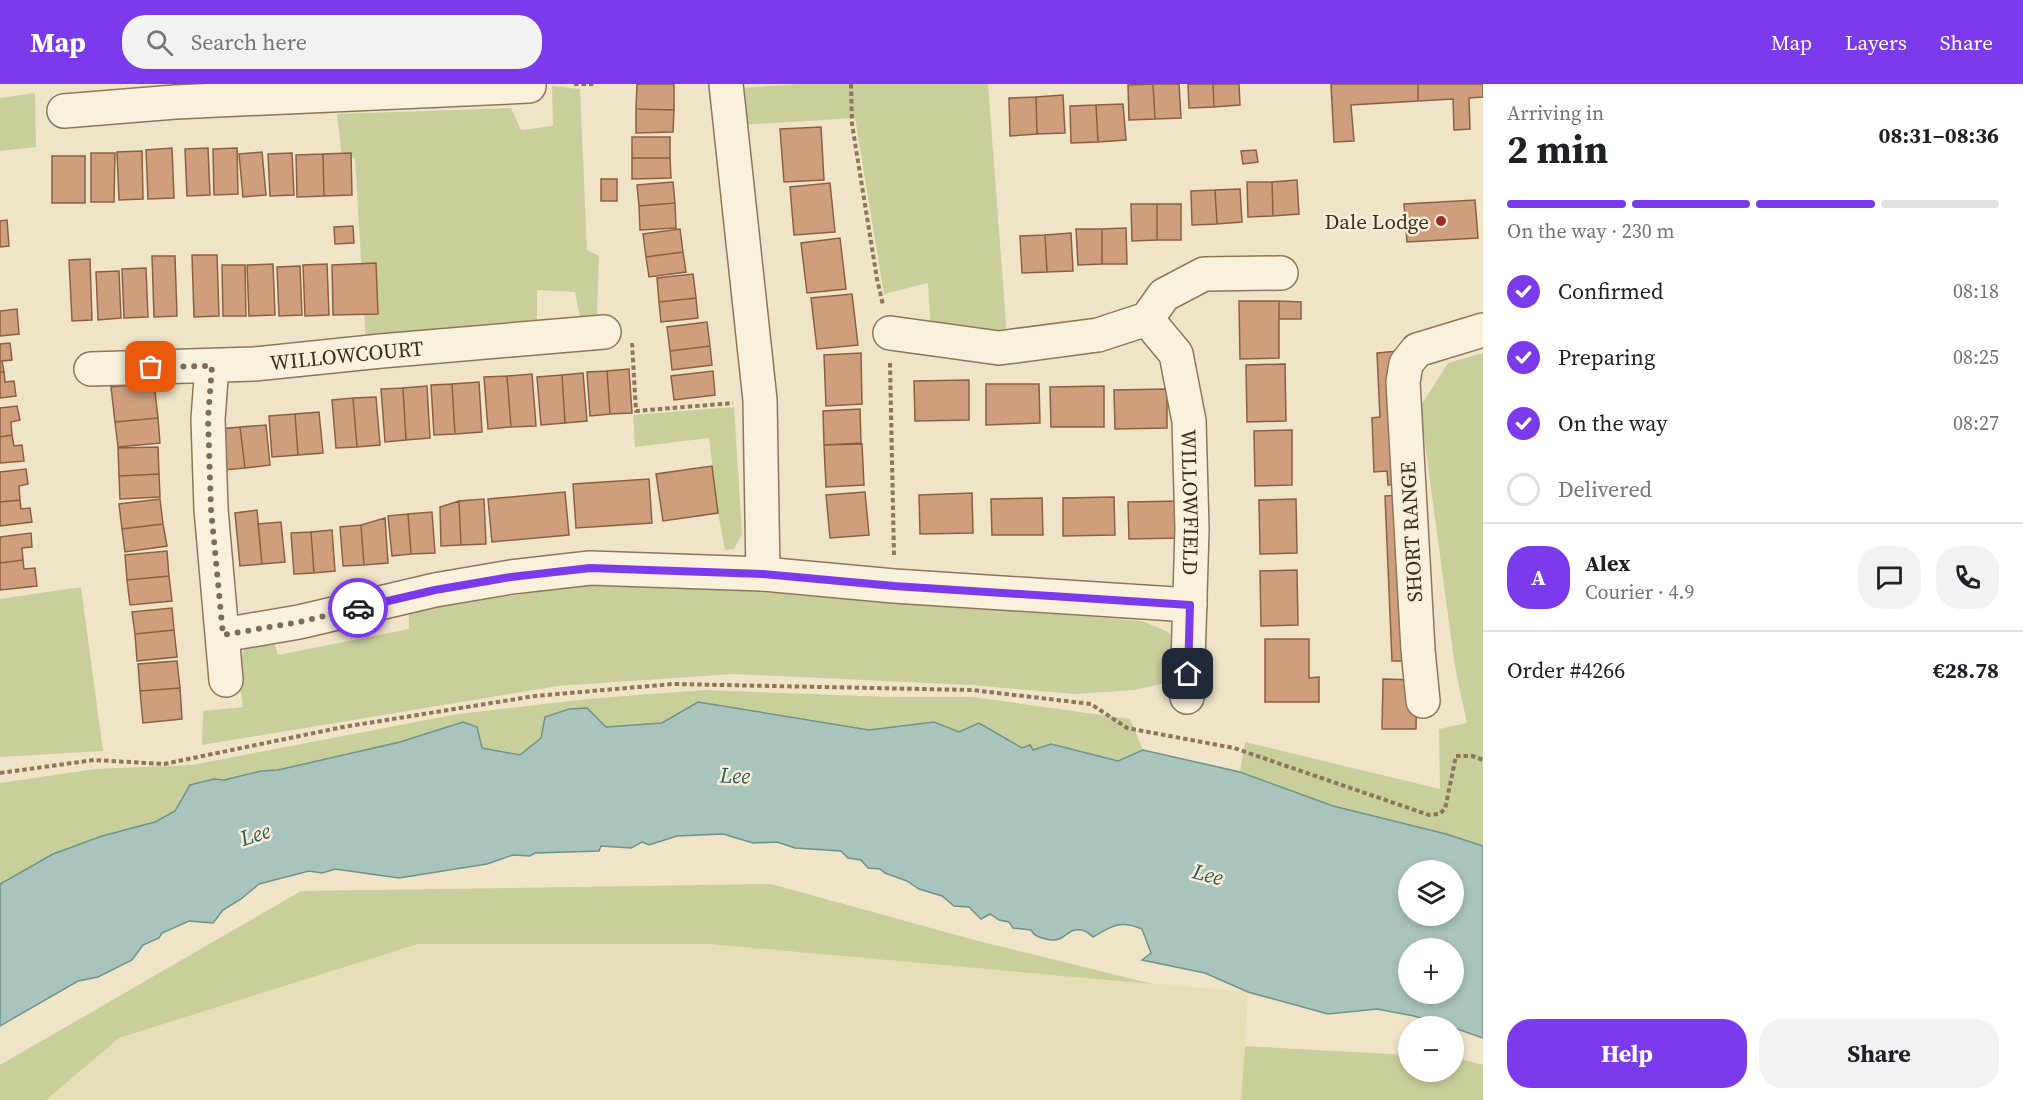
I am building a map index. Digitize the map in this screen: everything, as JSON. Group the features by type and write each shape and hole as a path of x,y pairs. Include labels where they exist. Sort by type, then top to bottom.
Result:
{"street":[{"path":"726,84 760,400 763,574"},
{"path":"64,111 174,93 529,86"},
{"path":"890,333 999,348 1098,335 1147,319 1164,295 1204,274 1281,273"},
{"name":"WILLOWFIELD","path":"1147,319 1176,354 1189,421 1192,529 1187,697"},
{"name":"SHORT RANGE","path":"1424,701 1418,650 1403,382 1406,364 1417,350 1483,330"},
{"name":"WILLOWCOURT","path":"91,369 254,364 604,332"},
{"path":"212,366 208,419 211,509 225,680"},
{"path":"223,635 299,622 435,590 511,577 590,568 763,574 894,586 1190,605"}],"path":[{"path":"574,84 595,84"},
{"path":"851,84 852,124 877,279 890,333 894,586"},
{"path":"604,332 606,346 633,343 636,411 760,400"},
{"path":"0,773 94,760 164,764 343,727 535,696 673,684 972,690 1091,704 1127,728 1234,748 1429,815 1438,814 1445,809 1456,756 1472,756 1483,760"}],"shaded area":[{"path":"418,944 710,944 1248,992 1241,1100 46,1100 119,1038"}],"green space":[{"path":"798,84 988,84 1007,336 931,333 928,283 884,294 855,118 741,125 742,88"},
{"path":"552,86 580,89 587,250 599,256 597,315 580,317 575,292 537,290 537,325 366,343 355,158 342,157 337,114 511,108 521,130 553,126"},
{"path":"35,93 36,147 0,151 0,98"},
{"path":"1483,353 1483,846 1446,834 1345,811 1240,772 1245,742 1440,789 1439,729 1467,723 1455,667 1420,407 1448,363"},
{"path":"734,407 742,534 734,549 725,550 709,438 635,447 633,415"},
{"path":"600,582 860,598 1142,621 1168,632 1182,647 1181,668 1165,683 1135,690 1074,694 970,685 733,674 558,686 202,745 203,711 243,707 239,664 245,649 251,645 274,641 278,655 409,629 409,611"},
{"path":"81,587 103,751 0,757 0,599"},
{"path":"704,690 892,697 973,697 1130,719 1143,750 1118,761 1051,744 1033,750 1022,748 979,723 959,732 934,722 869,730 698,702 662,723 606,727 587,708 541,738 520,755 481,748 477,727 463,722 400,742 278,770 261,771 224,780 214,779 190,785 175,811 155,822 102,836 53,854 0,884 0,783 95,769 192,765 458,714 587,699"},
{"path":"771,884 982,942 1153,984 710,944 418,944 119,1038 46,1100 0,1100 0,1065 301,891"},
{"path":"1245,1046 1398,1054 1398,1082 1464,1082 1464,1060 1483,1065 1483,1100 1241,1100"}],"water":[{"name":"Lee","path":"698,702 869,730 934,722 959,732 979,723 1022,748 1030,745 1033,750 1051,744 1118,761 1143,750 1240,772 1333,806 1446,834 1483,846 1483,1038 1464,1031 1464,1016 1414,1016 1377,1009 1328,1014 1248,992 1205,973 1142,960 1151,953 1142,929 1128,925 1111,927 1093,937 1084,931 1075,930 1056,940 1042,938 1031,930 1013,928 1009,922 999,920 990,914 981,919 969,907 954,906 942,896 919,889 880,869 868,868 861,860 848,858 841,851 795,848 777,842 753,843 723,834 677,836 649,845 642,842 631,848 601,846 599,851 513,855 487,864 399,878 335,869 322,873 309,871 259,884 223,910 213,923 189,921 162,933 159,938 143,945 132,960 98,977 78,981 0,1026 0,884 53,854 102,836 155,822 175,811 190,785 214,779 224,780 261,771 278,770 400,742 463,722 477,727 482,748 520,755 541,738 545,717 569,709 587,708 606,727 662,723"}],"building":[{"path":"637,84 674,84 674,110 636,109"},
{"path":"1153,84 1155,119 1129,120 1128,85"},
{"path":"1153,84 1179,84 1181,118 1155,119"},
{"path":"1188,84 1213,84 1214,107 1189,108"},
{"path":"1213,84 1239,84 1240,105 1214,107"},
{"path":"1331,84 1418,84 1418,101 1351,105 1354,141 1334,142"},
{"path":"1418,84 1483,84 1483,97 1469,98 1470,129 1454,130 1453,99 1418,101"},
{"path":"1063,95 1065,133 1037,134 1036,97"},
{"path":"1036,97 1037,134 1010,136 1009,98"},
{"path":"1123,104 1126,140 1098,142 1096,105"},
{"path":"1096,105 1098,142 1071,143 1070,106"},
{"path":"636,109 674,110 673,132 636,133"},
{"path":"821,127 824,180 784,182 780,129"},
{"path":"632,137 670,137 670,158 632,158"},
{"path":"172,148 174,198 148,199 146,150"},
{"path":"208,148 210,195 187,196 185,149"},
{"path":"237,148 238,194 214,195 213,149"},
{"path":"1256,150 1258,162 1243,164 1241,151"},
{"path":"142,151 143,199 119,200 117,152"},
{"path":"262,152 266,195 243,197 239,154"},
{"path":"91,153 115,153 114,202 91,202"},
{"path":"292,153 294,195 270,196 268,154"},
{"path":"351,153 352,195 324,196 323,154"},
{"path":"323,154 324,196 297,197 296,155"},
{"path":"52,156 85,156 85,203 52,203"},
{"path":"632,158 670,158 671,178 632,179"},
{"path":"601,179 617,179 617,201 601,201"},
{"path":"1297,180 1299,214 1273,216 1272,182"},
{"path":"673,182 675,203 639,206 637,185"},
{"path":"1247,182 1272,182 1273,216 1248,217"},
{"path":"830,183 835,232 794,235 790,187"},
{"path":"1240,189 1242,222 1217,224 1215,190"},
{"path":"1215,190 1217,224 1192,225 1191,191"},
{"name":"Dale Lodge","path":"1475,200 1478,238 1407,242 1404,204"},
{"path":"675,203 676,228 640,230 639,206"},
{"path":"1131,204 1157,204 1157,240 1132,241"},
{"path":"1157,204 1181,204 1181,240 1157,240"},
{"path":"7,220 9,246 0,247 0,221"},
{"path":"353,226 354,243 335,244 334,227"},
{"path":"1126,228 1127,264 1102,264 1102,229"},
{"path":"680,229 683,252 646,257 643,234"},
{"path":"1076,229 1102,229 1102,264 1078,265"},
{"path":"1071,233 1073,271 1047,272 1045,235"},
{"path":"1045,235 1047,272 1022,273 1020,236"},
{"path":"840,238 846,289 807,293 801,243"},
{"path":"683,252 686,272 649,277 646,257"},
{"path":"192,255 217,255 219,316 194,317"},
{"path":"152,256 175,256 177,316 154,317"},
{"path":"90,259 92,320 72,321 69,260"},
{"path":"376,263 378,314 333,315 332,265"},
{"path":"273,264 275,315 249,316 247,265"},
{"path":"327,264 329,315 305,316 303,265"},
{"path":"222,265 245,265 246,316 223,316"},
{"path":"300,266 302,315 279,316 277,267"},
{"path":"146,268 148,317 124,318 122,269"},
{"path":"119,271 121,318 98,320 96,272"},
{"path":"693,274 696,298 659,302 657,278"},
{"path":"852,294 858,345 817,349 811,298"},
{"path":"696,298 698,318 661,322 659,302"},
{"path":"1239,301 1279,301 1279,358 1240,359"},
{"path":"1279,301 1301,302 1301,319 1279,319"},
{"path":"17,309 19,334 0,336 0,311"},
{"path":"707,322 710,346 670,351 667,327"},
{"path":"10,343 12,360 2,361 4,372 0,372 0,344"},
{"path":"710,346 712,365 672,370 670,351"},
{"path":"1399,351 1406,484 1388,485 1387,471 1374,472 1372,418 1380,417 1377,353"},
{"path":"861,353 862,404 826,406 824,355"},
{"path":"1285,364 1286,421 1247,422 1246,365"},
{"path":"629,369 632,413 610,414 607,371"},
{"path":"607,371 610,414 590,416 587,372"},
{"path":"713,371 715,395 674,400 671,376"},
{"path":"0,372 4,372 5,382 14,381 16,396 0,398"},
{"path":"583,373 587,421 565,423 562,375"},
{"path":"532,374 536,426 511,427 507,376"},
{"path":"562,375 565,423 541,425 537,377"},
{"path":"507,376 511,427 488,429 484,377"},
{"path":"969,380 969,420 915,421 914,381"},
{"path":"479,382 482,432 455,434 452,384"},
{"path":"154,383 158,418 115,422 111,387"},
{"path":"452,384 455,434 434,435 431,385"},
{"path":"986,384 1039,384 1040,423 986,425"},
{"path":"427,386 430,438 406,440 403,388"},
{"path":"1104,386 1104,427 1051,427 1050,387"},
{"path":"403,388 406,440 385,442 381,389"},
{"path":"1167,389 1167,428 1115,429 1114,390"},
{"path":"376,397 380,445 357,447 353,398"},
{"path":"353,398 357,447 336,448 332,400"},
{"path":"17,406 20,420 11,422 12,435 0,437 0,408"},
{"path":"860,409 861,443 824,445 823,411"},
{"path":"319,412 323,453 298,455 295,414"},
{"path":"295,414 298,455 272,457 269,416"},
{"path":"158,418 160,443 118,447 115,422"},
{"path":"266,425 270,465 245,468 240,427"},
{"path":"240,427 245,468 223,470 219,429"},
{"path":"1292,430 1292,485 1255,486 1254,431"},
{"path":"12,435 14,446 22,445 24,461 0,463 0,437"},
{"path":"862,444 864,485 826,487 824,445"},
{"path":"158,447 159,474 119,476 118,448"},
{"path":"712,466 718,513 663,521 656,474"},
{"path":"26,469 28,484 19,486 20,500 0,502 0,472"},
{"path":"159,474 160,497 120,499 119,476"},
{"path":"649,479 652,523 576,528 573,484"},
{"path":"565,492 569,535 492,542 488,499"},
{"path":"865,492 869,535 830,538 826,495"},
{"path":"972,493 973,533 920,534 919,495"},
{"path":"1408,495 1415,661 1392,661 1385,496"},
{"path":"1114,497 1115,535 1063,536 1063,498"},
{"path":"1042,498 1043,535 992,535 991,499"},
{"path":"160,499 163,524 122,529 119,504"},
{"path":"484,499 486,544 461,545 459,501"},
{"path":"1296,499 1297,553 1260,554 1259,500"},
{"path":"20,500 21,509 30,508 32,522 0,526 0,502"},
{"path":"459,501 461,545 441,546 440,507"},
{"path":"1180,501 1180,538 1129,539 1128,502"},
{"path":"257,510 262,564 240,566 235,513"},
{"path":"432,512 435,553 411,554 408,514"},
{"path":"408,514 411,554 392,556 388,516"},
{"path":"385,518 388,563 364,565 361,525"},
{"path":"281,522 285,562 262,564 258,524"},
{"path":"163,524 167,546 125,552 122,529"},
{"path":"361,525 364,565 343,566 340,527"},
{"path":"332,530 335,571 314,573 311,532"},
{"path":"311,532 314,573 294,574 291,533"},
{"path":"31,533 32,547 22,548 23,560 0,563 0,537"},
{"path":"167,551 169,576 127,580 125,555"},
{"path":"23,560 24,569 35,568 37,586 0,590 0,563"},
{"path":"1297,570 1298,625 1261,626 1260,571"},
{"path":"169,576 172,601 130,605 127,580"},
{"path":"172,608 174,630 135,634 132,612"},
{"path":"174,630 177,657 137,661 135,634"},
{"path":"1265,639 1309,639 1309,678 1319,677 1319,702 1265,702"},
{"path":"177,661 180,688 140,691 138,664"},
{"path":"1383,679 1417,680 1416,729 1382,729"},
{"path":"180,688 182,719 143,723 140,691"}],"way so far":[{"path":"151,367 212,366 208,419 211,509 223,635 299,622 358,608"}],"place":[{"name":"Dale Lodge","path":"1441,221"}],"route":[{"path":"358,608 435,590 511,577 590,568 763,574 894,586 1190,605 1188,674"}]}
